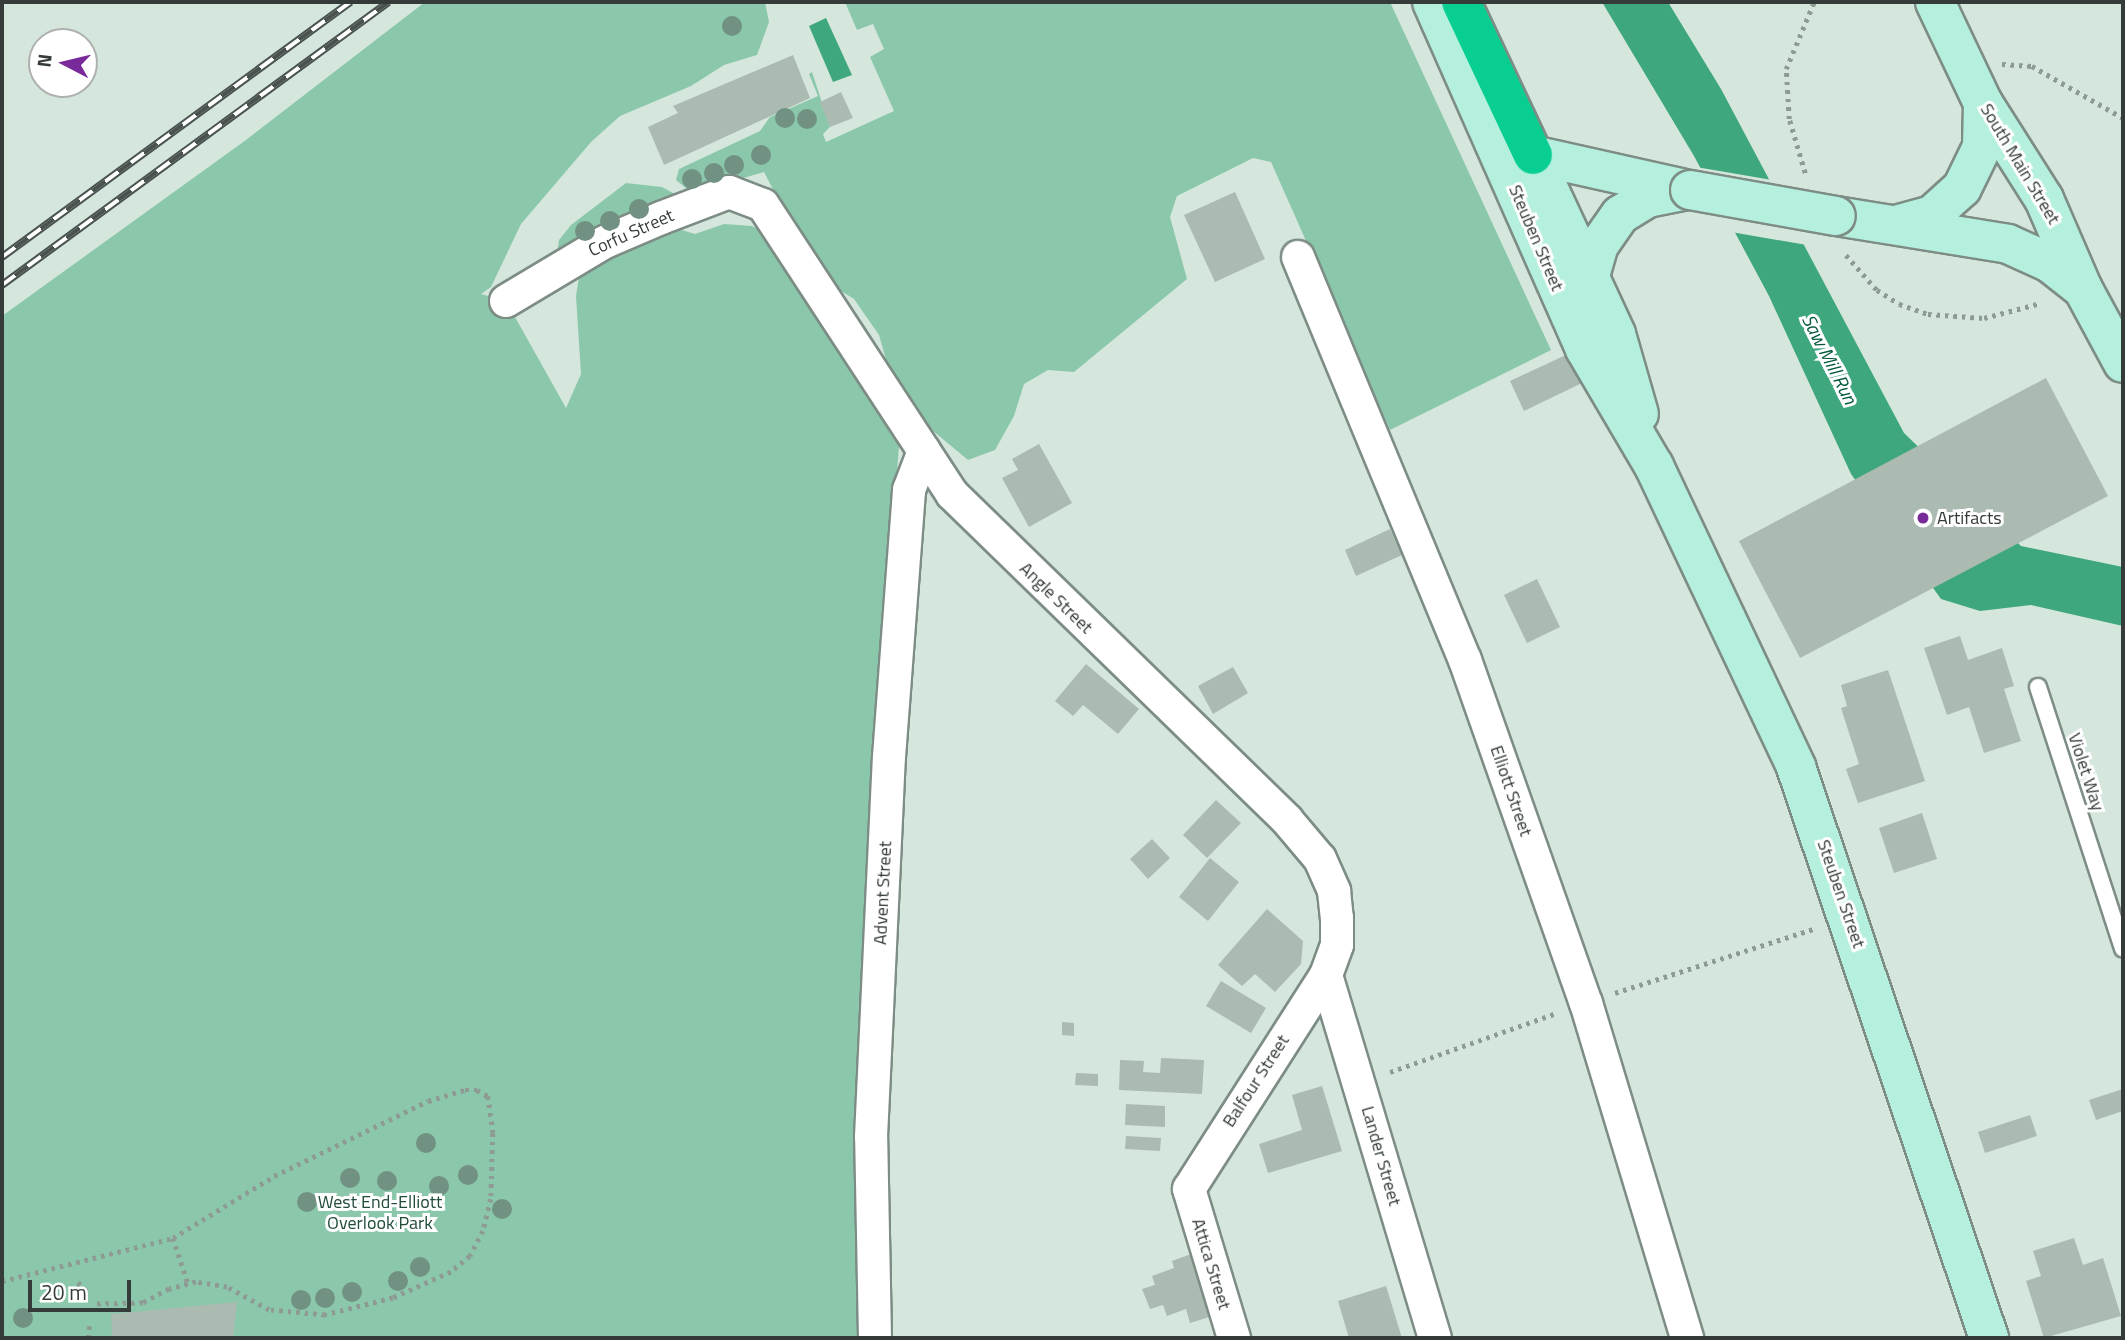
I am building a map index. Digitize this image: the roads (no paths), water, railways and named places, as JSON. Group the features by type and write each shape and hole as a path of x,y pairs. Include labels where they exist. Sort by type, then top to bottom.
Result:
{"highway":[{"path":"1461,2 1516,151"}],"main road":[{"name":"Steuben Street","path":"1432,2 1590,276 1616,334 1654,466"},
{"name":"South Main Street","path":"1935,2 1975,88 2044,199 2083,289 2123,363"},
{"path":"1888,225 1932,215 1962,188 1982,147 1975,88"},
{"name":"Steuben Street","path":"1516,151 1524,216 1586,349 1654,466 1796,767 1989,1338"},
{"path":"1516,151 1690,190 2008,244 2050,263 2083,289"},
{"path":"1590,276 1599,245 1620,215 1647,198 1690,190"}],"street":[{"name":"Corfu Street","path":"506,301 605,242 729,192 763,205"},
{"name":"Angle Street","path":"763,205 952,494 1287,820 1320,859 1334,891 1337,918 1337,945 1326,975"},
{"name":"Elliott Street","path":"1298,257 1470,674 1586,1003 1687,1338"},
{"name":"Advent Street","path":"875,1338 872,1137 889,757 909,491 923,451"},
{"name":"Balfour Street","path":"1189,1189 1326,975"},
{"name":"Lander Street","path":"1326,975 1435,1338"},
{"name":"Attica Street","path":"1189,1189 1234,1338"}],"lane":[{"name":"Violet Way","path":"2038,687 2123,949"}],"water":[{"name":"Saw Mill Run","path":"1602,2 1668,2 1721,89 1904,433 2021,546 2123,567 2123,626 2031,605 1980,611 1941,599 1851,474 1769,296 1694,156"},
{"path":"826,18 852,75 833,82 809,26"}],"railway":[{"path":"2,257 351,2"},
{"path":"2,285 389,2"}],"place":[{"name":"Artifacts","path":"1923,518"}],"park label":[{"name":"West End-Elliott Overlook Park","path":"380,1213"}]}
